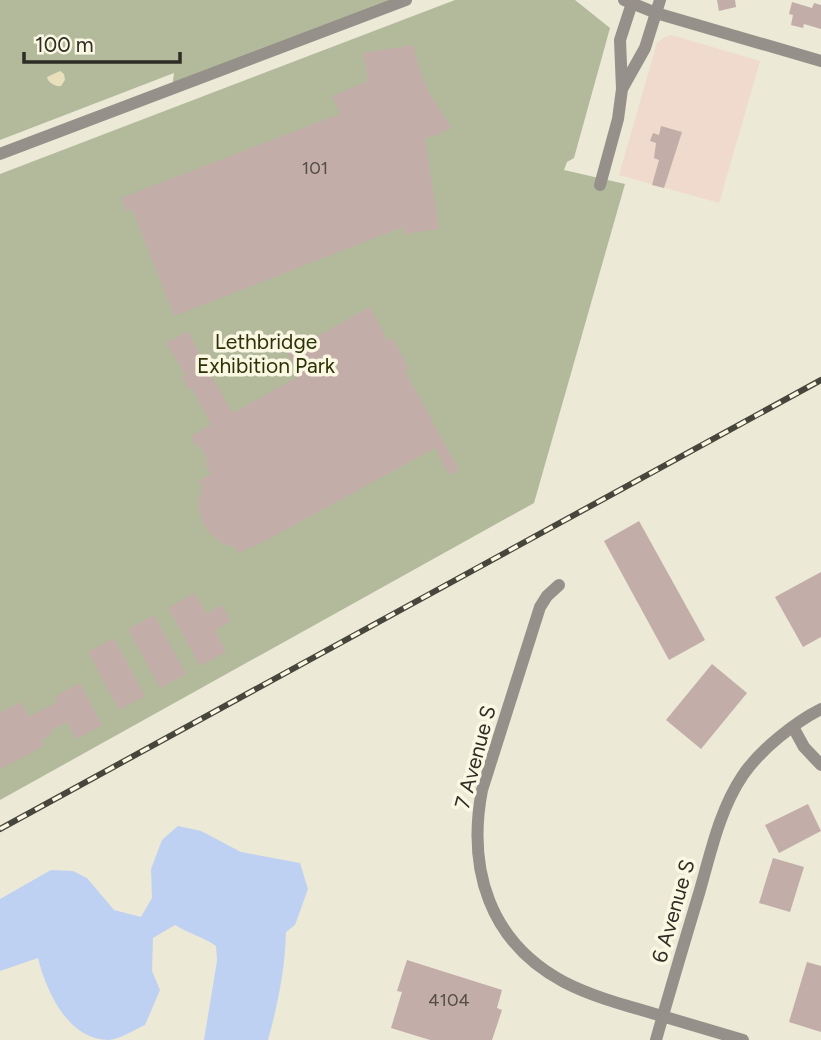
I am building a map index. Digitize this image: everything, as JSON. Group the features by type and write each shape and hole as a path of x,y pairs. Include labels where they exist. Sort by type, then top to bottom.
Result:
{"street":[{"path":"0,154 406,0"},
{"path":"600,185 618,119 622,89 620,40 629,1 658,6 821,61"},
{"path":"622,89 645,48 658,6"},
{"name":"7 Avenue S","path":"559,585 540,607 482,790 476,829 481,879 495,914 520,950 562,981 582,990 743,1040"},
{"name":"6 Avenue S","path":"656,1040 711,852 731,795 745,773 793,727 821,709"},
{"path":"793,727 804,747 821,765"}],"shaded area":[{"path":"671,35 760,61 719,203 619,175 657,43"}],"green space":[{"path":"0,0 406,0 172,89 174,73 0,140"},
{"name":"Lethbridge Exhibition Park","path":"455,0 575,0 610,28 574,158 567,162 564,170 625,184 534,503 0,800 0,174"}],"sand":[{"path":"60,71 65,80 61,86 57,86 47,77"}],"water":[{"path":"178,826 201,831 241,852 300,863 308,889 295,925 286,932 280,986 268,1040 204,1040 217,961 216,946 175,925 153,938 152,971 160,990 145,1025 113,1039 95,1038 71,1023 53,998 38,958 0,971 0,899 51,870 73,871 87,878 114,910 141,917 152,898 151,869 162,840"}],"building":[{"path":"717,0 735,0 736,7 719,11"},
{"path":"792,2 812,8 814,3 821,5 821,29 804,24 803,28 791,25 793,15 789,14"},
{"path":"413,45 430,94 451,128 425,138 439,229 403,234 403,227 174,316 132,209 126,212 121,198 340,114 332,96 368,81 363,53"},
{"path":"661,126 682,132 664,188 652,185 659,160 654,158 656,143 650,141 653,133 659,135"},
{"path":"370,307 388,341 393,338 409,369 405,371 459,470 449,475 435,448 238,554 235,547 224,544 209,533 202,521 198,505 202,487 199,481 211,474 198,443 195,445 191,436 211,425 192,388 188,390 182,377 185,375 166,343 188,331 205,365 209,363 215,375 212,377 233,413 299,376 287,353"},
{"path":"639,521 705,640 669,660 604,541"},
{"path":"821,572 821,637 803,647 775,597"},
{"path":"195,593 206,614 222,605 231,621 215,630 226,652 200,666 168,608"},
{"path":"154,615 186,674 160,688 128,629"},
{"path":"114,638 145,696 119,710 88,652"},
{"path":"712,664 747,693 701,749 666,720"},
{"path":"80,683 102,725 76,739 67,722 50,731 52,734 41,740 44,746 0,769 0,713 21,702 29,717 57,702 54,697"},
{"path":"808,804 821,831 779,853 765,825"},
{"path":"773,858 804,867 790,912 759,903"},
{"path":"407,960 502,990 497,1008 502,1010 492,1040 430,1040 391,1028 402,992 397,991"},
{"path":"807,962 821,966 821,1032 789,1022"}],"railway":[{"path":"0,829 821,380"}]}
